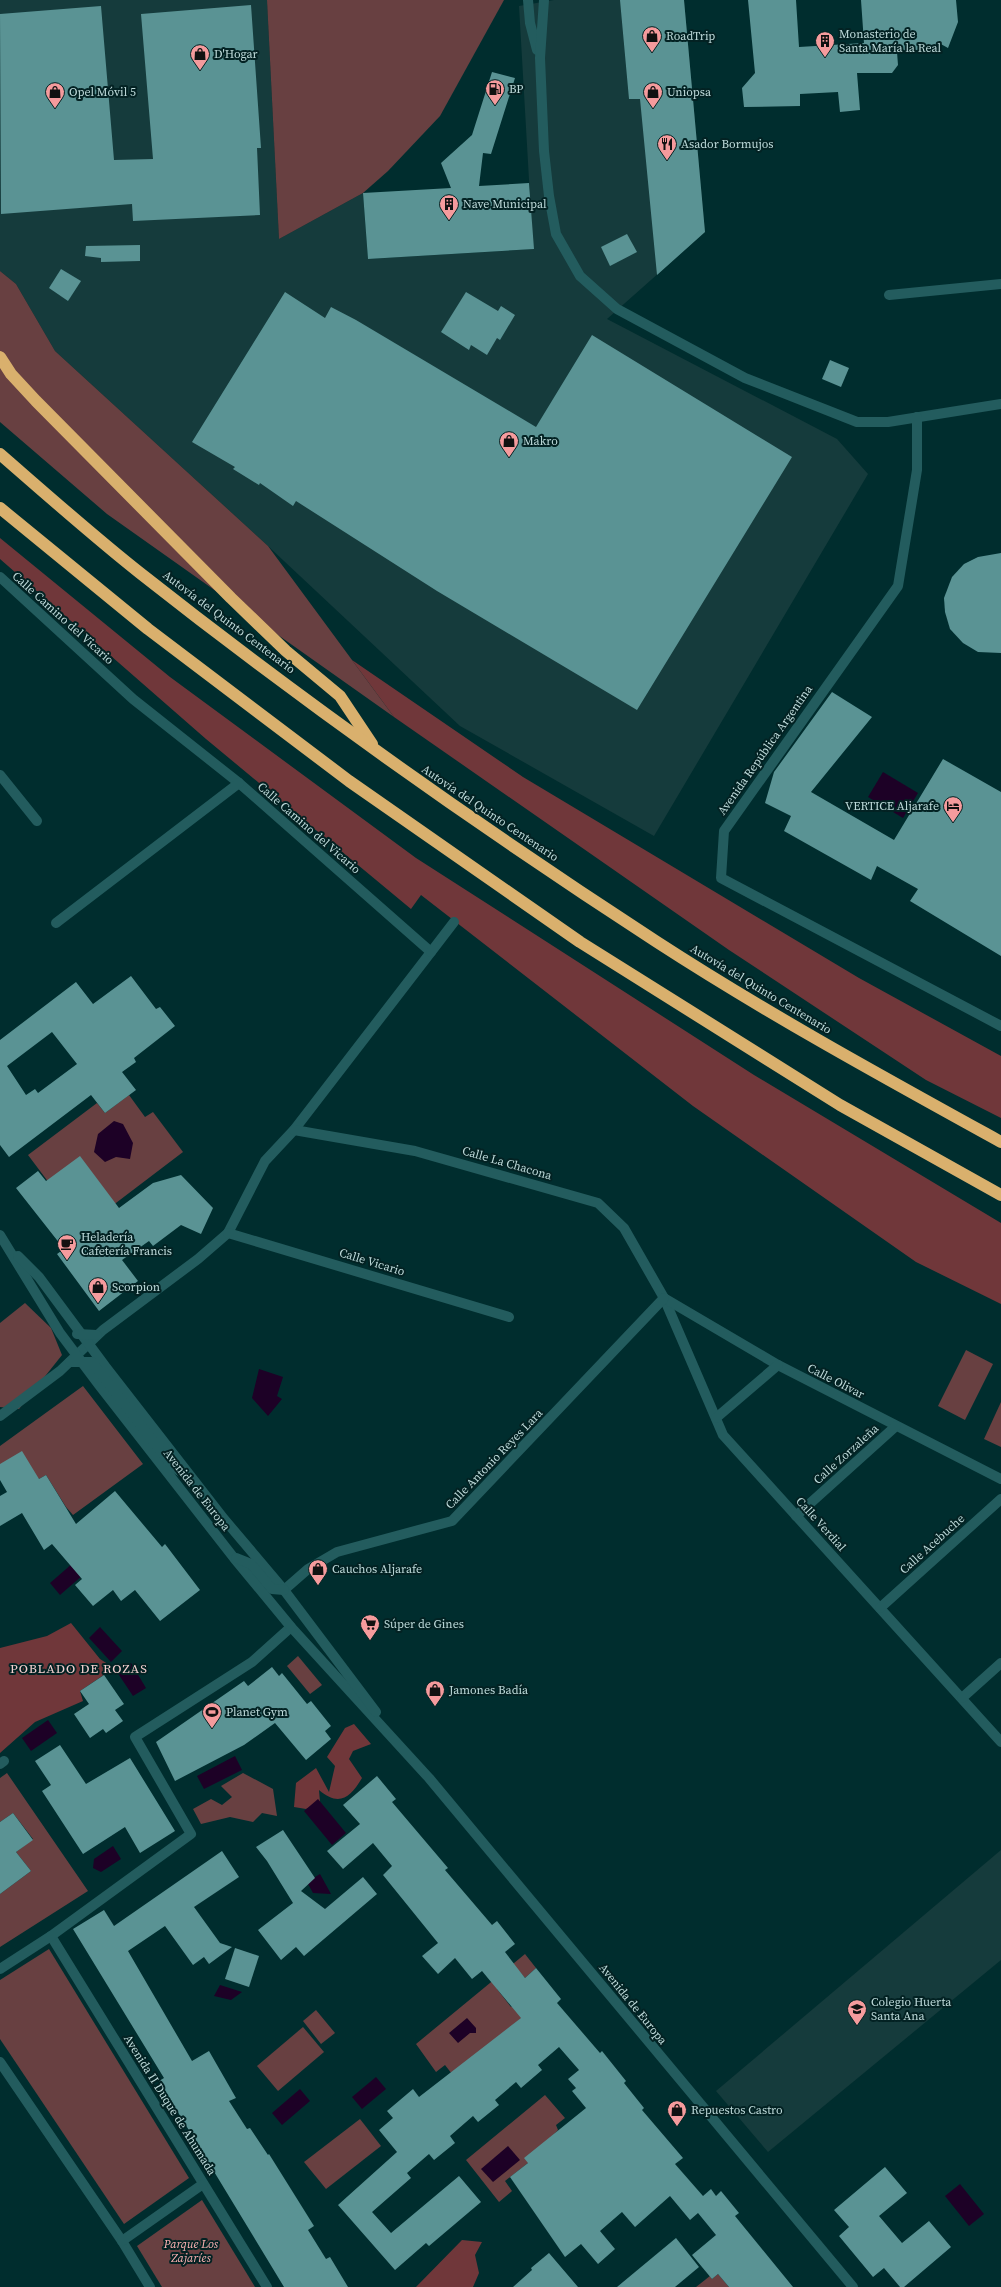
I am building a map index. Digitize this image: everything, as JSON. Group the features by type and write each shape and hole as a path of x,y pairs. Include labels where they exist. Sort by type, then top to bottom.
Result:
{"highway":[{"path":"0,357 10,374 215,582 286,651 340,696 377,752"},
{"name":"Autovía del Quinto Centenario","path":"0,454 138,572 377,752 660,944 869,1070 1001,1142"},
{"path":"0,508 148,629 349,781 580,942 840,1105 1001,1195"}],"street":[{"path":"528,0 530,22 540,58"},
{"path":"544,0 540,58 544,151 556,234 580,276 617,309 745,378 857,422 888,422 1001,404"},
{"path":"889,295 1001,284"},
{"name":"Avenida República Argentina","path":"918,417 918,470 898,586 724,831 721,878 1001,1026"},
{"name":"Calle Camino del Vicario","path":"0,578 133,699 239,783 430,952"},
{"path":"0,775 37,821"},
{"path":"56,923 239,783"},
{"path":"0,1416 76,1360 97,1335 198,1259 228,1233 265,1161 294,1130 454,922"},
{"name":"Calle La Chacona","path":"294,1130 415,1151 598,1203 624,1228 664,1298"},
{"name":"Calle Vicario","path":"228,1233 509,1317"},
{"name":"Avenida de Europa","path":"2,1238 76,1360 234,1558 291,1627 393,1737 853,2287"},
{"name":"Avenida de Europa","path":"2,1238 39,1277 89,1345 193,1479 284,1590 359,1688 393,1737"},
{"path":"24,1273 44,1294 73,1334 97,1335"},
{"name":"Calle Olivar","path":"664,1298 778,1365 1001,1479"},
{"name":"Calle Verdial","path":"664,1298 723,1435 1001,1742"},
{"name":"Calle Antonio Reyes Lara","path":"284,1590 308,1569 336,1552 452,1521 664,1298"},
{"path":"76,1360 92,1362 173,1467 193,1479"},
{"path":"716,1418 778,1365"},
{"name":"Calle Zorzaleña","path":"796,1516 896,1426"},
{"name":"Calle Acebuche","path":"880,1608 1001,1499"},
{"path":"234,1558 251,1564 272,1589 284,1590"},
{"path":"0,1969 51,1936 191,1834 135,1737 252,1662 291,1627"},
{"path":"962,1698 1001,1663"},
{"name":"Avenida II Duque de Ahumada","path":"51,1936 267,2287"},
{"path":"0,2062 122,2241 150,2287"},
{"path":"122,2241 203,2184"}],"shaded area":[{"path":"0,0 267,0 279,239 363,193 368,259 533,249 519,6 554,0 684,0 705,232 607,319 837,439 868,474 654,836 460,726 268,546 55,351 16,284 0,271"},
{"path":"0,538 170,677 416,858 754,1075 1001,1223 1001,1304 916,1262 693,1106 421,895 411,909 206,739 0,559"},
{"path":"352,660 523,777 859,978 1001,1056 1001,1118 926,1080 729,950 394,717"},
{"path":"883,772 918,793 903,818 868,797"},
{"path":"114,1121 123,1124 133,1143 130,1159 116,1157 105,1162 94,1152 98,1134"},
{"path":"259,1369 283,1377 277,1396 282,1399 268,1416 252,1398"},
{"path":"73,1563 83,1575 60,1595 50,1583"},
{"path":"71,1623 100,1659 114,1668 80,1691 83,1701 35,1722 0,1753 0,1648 47,1636"},
{"path":"100,1627 122,1651 111,1662 89,1638"},
{"path":"131,1663 146,1688 133,1696 117,1672"},
{"path":"48,1720 57,1733 31,1751 22,1738"},
{"path":"354,1724 371,1744 353,1751 349,1759 362,1778 358,1785 344,1798 338,1799 332,1798 319,1790 320,1802 306,1809 294,1807 296,1783 316,1768 329,1792 335,1766 327,1757 345,1728"},
{"path":"235,1756 242,1770 204,1789 197,1776"},
{"path":"318,1799 346,1833 332,1845 304,1811"},
{"path":"113,1846 121,1859 101,1872 93,1868 94,1859"},
{"name":"Colegio Huerta Santa Ana","path":"1001,1850 1001,1960 768,2152 716,2091"},
{"path":"320,1874 331,1894 313,1893 307,1882"},
{"path":"220,1985 242,1992 231,2000 214,1996"},
{"path":"467,2018 476,2028 476,2033 470,2033 458,2043 449,2033"},
{"path":"376,2077 386,2089 362,2109 352,2097"},
{"path":"300,2089 310,2101 282,2125 272,2113"},
{"path":"508,2146 520,2160 493,2182 481,2169"},
{"path":"960,2184 984,2214 969,2226 945,2196"},
{"path":"462,2240 482,2242 475,2255 479,2273 473,2287 416,2287"}],"green space":[{"path":"267,0 504,0 440,116 388,171 363,193 279,239"},
{"path":"0,271 16,284 55,351 268,546 394,717 107,514 0,422"},
{"path":"129,1095 145,1117 153,1112 183,1152 83,1228 28,1155 97,1103 105,1113"},
{"path":"25,1303 51,1328 62,1355 19,1409 0,1407 0,1323"},
{"path":"966,1350 993,1364 965,1420 938,1406"},
{"path":"83,1386 143,1464 73,1515 66,1507 46,1475 39,1479 0,1464 0,1446"},
{"path":"1001,1402 1001,1447 984,1439"},
{"path":"298,1656 322,1685 310,1694 287,1666"},
{"path":"7,1773 88,1891 0,1947 0,1894 31,1871 16,1852 33,1839 13,1813 0,1822 0,1778"},
{"path":"243,1773 273,1789 277,1816 262,1813 253,1822 230,1817 201,1824 193,1809 211,1799 222,1805 232,1797 221,1786"},
{"path":"49,1949 189,2178 124,2224 0,2039 0,1980"},
{"path":"525,1954 536,1968 525,1978 519,1971 497,1989 511,2007 519,2001 528,2013 452,2074 445,2065 436,2072 416,2044"},
{"path":"316,2010 335,2033 321,2044 303,2021"},
{"path":"303,2027 324,2052 278,2091 257,2066"},
{"path":"545,2095 565,2118 556,2125 558,2130 528,2163 505,2181 512,2191 499,2202 466,2160"},
{"path":"360,2119 381,2146 326,2189 304,2162"},
{"name":"Parque Los Zajaríes","path":"202,2200 255,2287 162,2287 137,2246"},
{"path":"718,2274 729,2287 696,2287 710,2276 712,2279"}],"building":[{"path":"620,0 684,0 705,232 657,275 640,99 629,99"},
{"name":"Monasterio de Santa María la Real","path":"748,0 796,0 799,47 864,43 861,0 956,0 958,22 948,48 939,43 930,49 897,52 898,65 892,73 857,73 860,110 840,112 838,92 800,94 800,106 744,107 742,88 755,73"},
{"path":"251,5 261,148 257,148 260,215 133,221 132,204 1,214 0,14 101,6 114,160 153,159 141,14"},
{"name":"Nave Municipal","path":"492,72 515,78 491,154 483,153 479,186 529,183 534,249 368,259 363,193 451,188 441,163 472,135"},
{"path":"627,234 637,252 610,266 601,247"},
{"path":"140,245 140,261 101,262 101,258 85,256 86,246"},
{"path":"61,269 81,281 68,301 49,288"},
{"path":"285,292 325,318 331,307 356,320 536,427 592,335 792,457 637,710 437,591 296,501 293,506 260,483 259,485 233,469 235,467 192,442"},
{"path":"466,292 498,311 501,306 515,315 500,340 497,338 487,355 471,345 469,350 441,332"},
{"path":"830,360 849,368 841,387 822,379"},
{"path":"1001,553 1001,653 978,652 963,643 950,629 945,612 944,598 952,577 964,564 978,557"},
{"name":"VERTICE Aljarafe","path":"832,692 872,717 811,792 894,840 943,759 1001,792 1001,956 910,901 918,889 877,866 871,880 784,831 791,816 765,803 774,772"},
{"path":"131,976 156,1009 160,1007 175,1026 134,1058 136,1062 122,1072 136,1090 105,1113 91,1095 9,1157 0,1145 0,1040 76,982 93,1004","holes":["52,1032 77,1064 38,1093 35,1089 26,1095 7,1066"]},
{"path":"80,1156 119,1208 153,1183 181,1175 213,1208 201,1234 181,1225 153,1246 149,1241 122,1260 138,1281 99,1311 57,1254 64,1249 16,1188 38,1171 46,1181"},
{"path":"22,1451 39,1479 46,1475 76,1524 115,1491 162,1547 165,1544 200,1590 160,1621 135,1590 121,1601 113,1590 93,1606 75,1585 82,1579 52,1544 44,1550 22,1513 0,1526 0,1496 7,1492 0,1480 0,1464"},
{"path":"272,1667 279,1676 282,1673 307,1704 311,1701 331,1726 325,1731 331,1739 306,1760 275,1723 244,1745 175,1781 156,1742 244,1681 248,1686"},
{"path":"104,1675 124,1704 115,1710 123,1721 106,1733 103,1729 90,1738 74,1714 89,1704 80,1691"},
{"path":"60,1745 86,1784 130,1758 175,1831 140,1853 125,1827 83,1854 42,1791 51,1785 35,1761"},
{"path":"377,1776 396,1799 392,1802 448,1868 445,1870 492,1925 497,1921 515,1944 505,1952 525,1978 536,1968 561,1999 557,2003 600,2053 602,2051 626,2081 624,2083 644,2108 642,2110 683,2158 675,2164 703,2196 711,2189 716,2196 721,2191 739,2213 735,2216 793,2287 729,2287 718,2274 712,2279 692,2255 716,2235 698,2213 690,2220 670,2196 635,2227 622,2212 600,2231 615,2249 598,2264 581,2244 565,2257 510,2177 528,2163 524,2158 586,2108 572,2091 576,2088 568,2079 579,2070 559,2047 538,2065 542,2070 521,2088 516,2082 495,2100 499,2105 478,2122 473,2116 450,2136 455,2143 434,2160 429,2154 407,2173 411,2178 372,2212 391,2233 459,2176 481,2202 429,2246 426,2243 395,2270 338,2205 397,2152 379,2130 393,2118 387,2111 413,2089 419,2097 521,2018 482,1971 472,1979 455,1958 438,1974 422,1956 438,1943 383,1875 392,1866 373,1843 343,1869 327,1851 360,1824 343,1805"},
{"path":"13,1813 33,1840 16,1852 31,1871 0,1894 0,1822"},
{"path":"283,1830 315,1878 301,1891 325,1909 363,1877 377,1894 304,1956 296,1947 281,1960 258,1930 293,1903 267,1861 256,1847"},
{"path":"222,1851 239,1877 194,1907 220,1943 232,1947 209,1964 204,1957 193,1965 165,1926 128,1951 192,2061 209,2051 236,2098 229,2101 247,2129 250,2128 268,2155 269,2154 314,2226 308,2230 326,2259 330,2257 348,2287 284,2287 159,2081 164,2078 73,1929 104,1910 114,1926"},
{"path":"235,1948 259,1956 249,1987 225,1979"},
{"path":"885,2167 907,2193 879,2216 902,2243 929,2221 951,2247 904,2287 900,2287 884,2268 873,2277 839,2236 849,2227 834,2210"},
{"path":"676,2238 699,2267 675,2287 617,2287"},
{"path":"549,2253 578,2287 513,2287 532,2270 531,2268"}],"place":[{"name":"RoadTrip","path":"652,53"},
{"name":"Monasterio de Santa María la Real","path":"825,58"},
{"name":"D'Hogar","path":"200,71"},
{"name":"BP","path":"495,106"},
{"name":"Opel Móvil 5","path":"55,109"},
{"name":"Uniopsa","path":"653,109"},
{"name":"Asador Bormujos","path":"667,161"},
{"name":"Nave Municipal","path":"449,221"},
{"name":"Makro","path":"509,458"},
{"name":"VERTICE Aljarafe","path":"953,823"},
{"name":"Heladería Cafetería Francis","path":"67,1261"},
{"name":"Scorpion","path":"98,1304"},
{"name":"Cauchos Aljarafe","path":"318,1586"},
{"name":"Súper de Gines","path":"370,1641"},
{"name":"Jamones Badía","path":"435,1707"},
{"name":"Planet Gym","path":"212,1729"},
{"name":"Colegio Huerta Santa Ana","path":"857,2026"},
{"name":"Repuestos Castro","path":"677,2127"}],"district":[{"name":"POBLADO DE ROZAS","path":"79,1668"}]}
